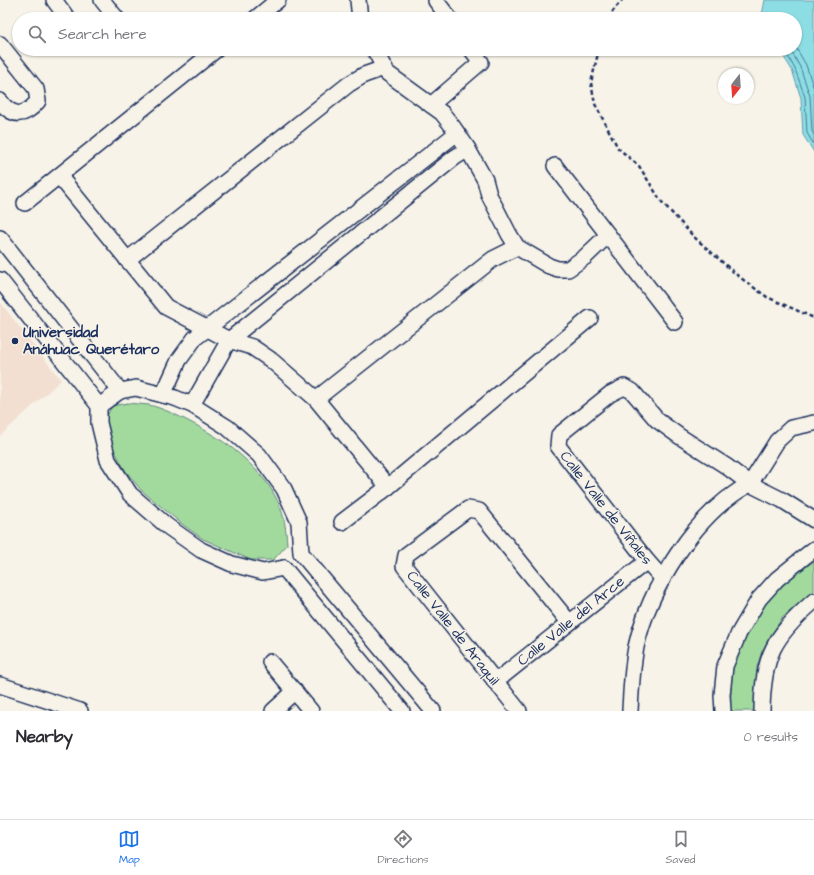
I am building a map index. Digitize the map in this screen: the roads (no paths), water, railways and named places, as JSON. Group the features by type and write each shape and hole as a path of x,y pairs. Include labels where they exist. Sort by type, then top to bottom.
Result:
{"street":[{"path":"54,0 63,12"},
{"path":"102,0 111,12"},
{"path":"263,12 278,0"},
{"path":"358,0 359,12"},
{"path":"436,0 445,12"},
{"path":"0,44 36,89 38,101 31,110 22,114 10,112 0,101"},
{"path":"25,204 208,56"},
{"path":"378,56 387,73 442,113 457,133 468,149 485,180 489,195 517,247 549,266 558,269 568,269 585,257 608,235"},
{"path":"431,105 481,62 477,56"},
{"path":"127,260 349,84 364,75 384,68"},
{"path":"163,395 179,360 194,338 457,133"},
{"path":"192,405 229,340 454,158 468,149"},
{"path":"555,166 675,322"},
{"path":"60,176 166,307 229,340 252,347 271,360 316,399 388,486"},
{"path":"0,238 120,391"},
{"path":"316,399 493,259 517,247"},
{"path":"0,280 99,406 99,423 108,460 130,494 167,526 201,550 232,564 263,572 284,568 301,553"},
{"path":"342,522 388,486 590,318"},
{"name":"Calle Valle de Viñales","path":"663,579 647,561 558,446 559,436 610,394 624,387 632,391 656,420 750,484"},
{"path":"99,406 120,391 136,388 175,398 192,405 227,427 260,455 284,489 299,522 301,553 433,711"},
{"path":"630,711 631,674 636,646 658,587 690,536 713,511 737,491 750,484 777,441 791,428 814,423"},
{"path":"750,484 782,500 814,520"},
{"name":"Calle Valle de Araquil","path":"519,711 404,566 406,555 468,509 479,511 569,622"},
{"path":"723,711 722,695 725,666 739,633 759,599 778,579 814,549"},
{"name":"Calle Valle del Arce","path":"495,682 647,561"},
{"path":"284,568 402,711"},
{"path":"762,711 764,673 769,655 775,642 788,626 814,601"},
{"path":"270,662 311,711"},
{"path":"0,685 81,710"},
{"path":"273,711 295,691"}],"water":[{"path":"765,0 814,0 814,152 803,135 801,98 792,70 783,56 802,56 802,12 763,12"}],"place":[{"name":"Universidad Anáhuac Querétaro","path":"15,341"}]}
